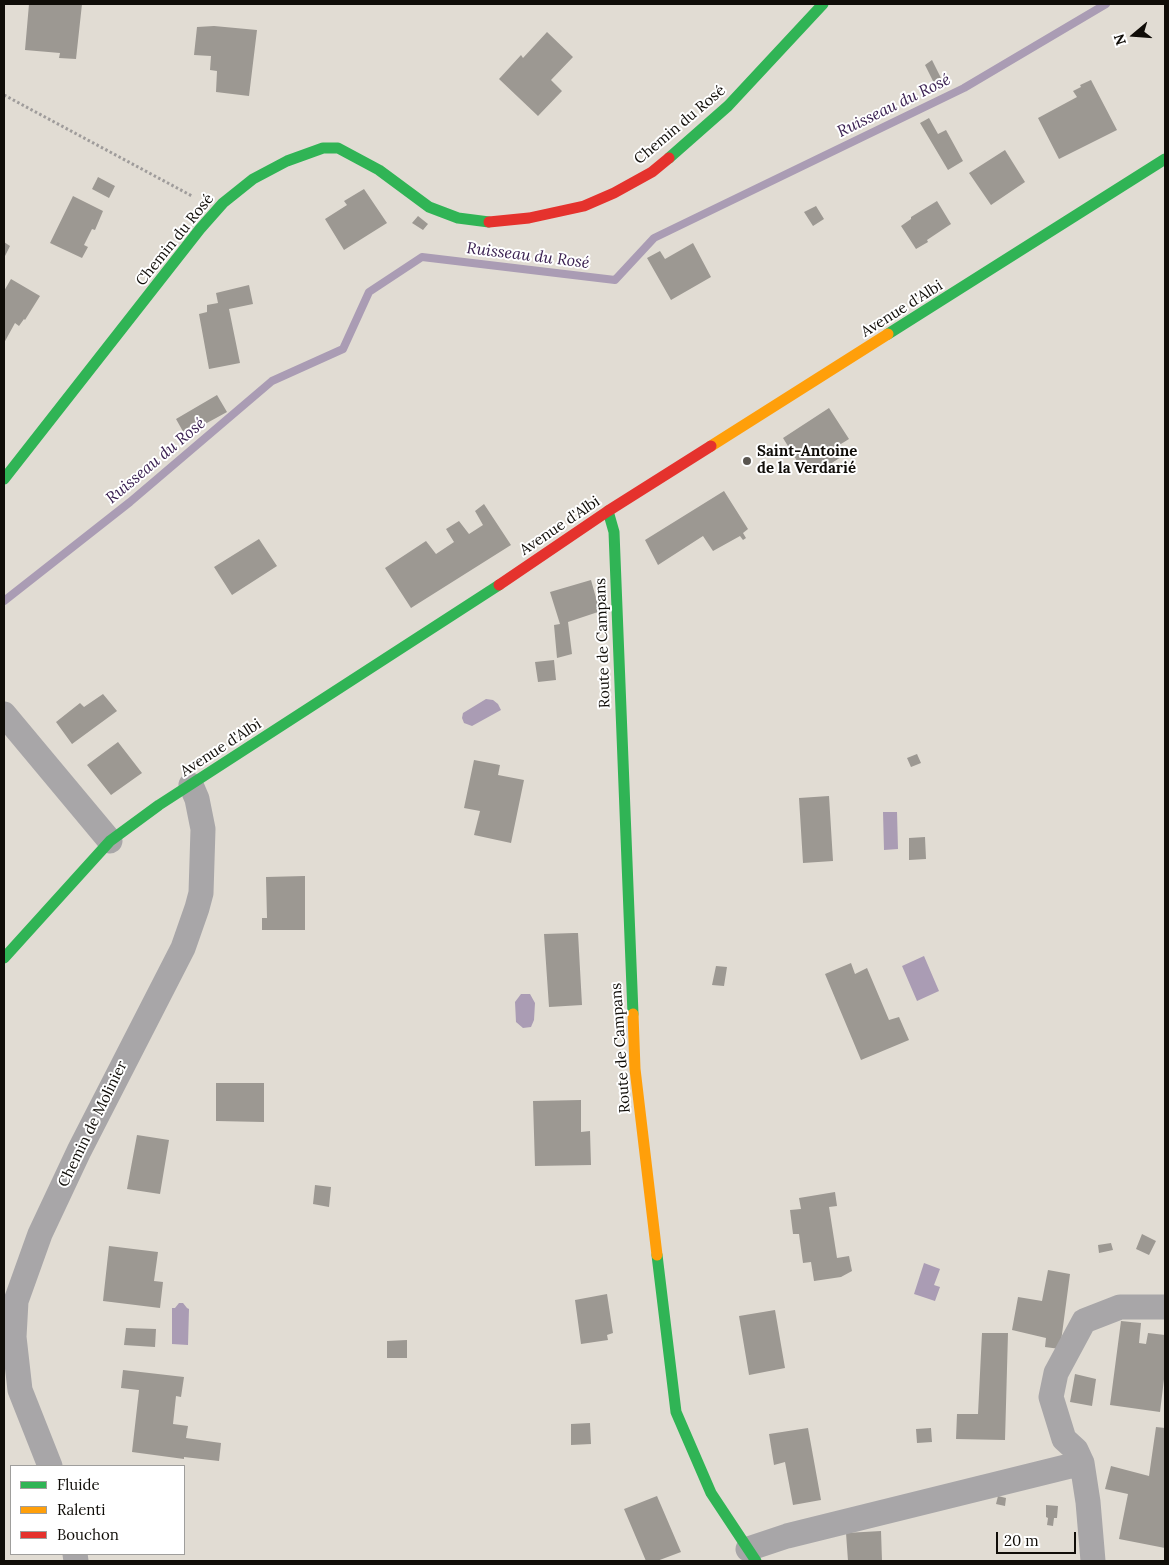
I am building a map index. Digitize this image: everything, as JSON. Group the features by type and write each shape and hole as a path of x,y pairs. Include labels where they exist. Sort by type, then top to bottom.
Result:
{"street":[{"name":"Chemin du Rosé","path":"4,479 200,229 217,209 253,179 287,161 323,148 338,148 379,170 429,207 458,218 488,222 528,218 584,206 614,194 652,172 682,147 728,106 823,4"},
{"name":"Avenue d'Albi","path":"4,958 110,841 159,804 498,586 608,511 1165,159"},
{"name":"Route de Campans","path":"608,511 614,532 635,1070 676,1412 711,1492 752,1555"},
{"path":"4,714 110,841"},
{"name":"Chemin de Molinier","path":"50,1465 20,1390 14,1337 16,1301 40,1234 79,1151 184,948 201,893 203,829 197,799 191,785"},
{"path":"1093,1561 1088,1502 1082,1463 1076,1450 1064,1439 1051,1397 1056,1374 1084,1322 1120,1307 1165,1307"},
{"path":"752,1555 787,1536 1082,1463"}],"path":[{"path":"4,96 217,209"}],"shaded area":[{"path":"486,699 493,700 501,710 472,726 464,723 463,713"},
{"path":"883,812 897,812 898,849 884,850"},
{"path":"924,956 939,991 917,1001 902,966"},
{"path":"521,994 530,994 535,1003 534,1020 531,1027 523,1028 516,1022 515,1002"},
{"path":"924,1263 940,1269 934,1285 940,1287 935,1301 914,1294"},
{"path":"179,1303 183,1303 189,1309 188,1345 172,1344 172,1308 175,1308"}],"building":[{"path":"29,4 82,4 76,59 59,58 60,53 25,50"},
{"path":"214,26 257,30 249,96 216,92 217,71 210,70 211,56 194,55 197,27"},
{"path":"547,32 573,57 551,80 562,91 538,116 499,79 521,55 523,58"},
{"path":"932,60 945,86 937,89 925,65"},
{"path":"1091,80 1117,130 1059,159 1038,118 1077,97 1073,91"},
{"path":"929,118 938,134 946,130 963,161 948,170 920,123"},
{"path":"1005,150 1025,182 991,205 969,173"},
{"path":"98,177 115,186 109,198 92,189"},
{"path":"364,189 387,223 344,250 325,219 347,205 344,201"},
{"path":"73,196 103,211 95,230 92,229 84,245 88,247 82,258 50,243"},
{"path":"937,201 951,224 916,249 901,226 911,217"},
{"path":"816,206 824,219 813,226 804,212"},
{"path":"418,216 428,224 423,230 412,223"},
{"path":"4,242 10,246 4,258"},
{"path":"693,243 711,277 671,300 647,258 660,251 665,259"},
{"path":"11,279 40,296 25,320 19,326 15,323 4,343 4,291"},
{"path":"249,285 253,304 229,309 240,363 209,369 199,314 207,312 207,305 218,303 216,293"},
{"path":"217,395 227,412 185,435 176,419"},
{"path":"829,408 849,439 836,447 841,457 818,472 812,463 802,469 783,438"},
{"path":"167,446 173,454 168,458 162,451"},
{"path":"724,491 748,529 743,533 746,538 743,540 740,536 713,551 703,536 658,565 645,540"},
{"path":"484,504 511,545 411,608 385,568 426,541 436,554 454,542 446,529 459,521 469,534 483,525 475,511"},
{"path":"259,539 277,566 232,595 214,567"},
{"path":"591,580 598,612 568,622 572,654 557,658 554,625 560,624 550,592"},
{"path":"554,660 556,680 538,682 535,662"},
{"path":"103,694 117,711 72,744 56,722 80,703 84,707"},
{"path":"118,742 142,773 111,795 87,765"},
{"path":"917,754 921,763 911,767 907,758"},
{"path":"474,760 500,765 498,775 524,780 511,843 474,835 480,811 464,808"},
{"path":"829,796 833,861 803,863 799,798"},
{"path":"925,837 926,859 909,860 909,838"},
{"path":"305,876 305,930 262,930 262,918 267,918 266,877"},
{"path":"578,933 582,1005 549,1007 544,934"},
{"path":"851,963 855,974 867,968 889,1020 899,1017 909,1040 861,1060 825,974"},
{"path":"716,966 727,967 724,986 712,985"},
{"path":"216,1083 264,1083 264,1122 216,1121"},
{"path":"581,1100 581,1132 590,1131 591,1165 535,1166 533,1101"},
{"path":"137,1135 169,1140 160,1194 127,1189"},
{"path":"315,1185 331,1187 329,1207 313,1204"},
{"path":"835,1192 837,1206 829,1207 837,1258 849,1256 852,1271 841,1277 814,1281 811,1262 803,1263 799,1234 793,1234 790,1210 801,1209 799,1198"},
{"path":"1142,1234 1156,1241 1149,1255 1136,1249"},
{"path":"1111,1243 1113,1250 1099,1253 1098,1245"},
{"path":"109,1246 158,1252 154,1281 163,1282 160,1308 103,1301"},
{"path":"1048,1270 1070,1274 1060,1349 1045,1347 1046,1338 1012,1330 1018,1297 1042,1301"},
{"path":"607,1294 613,1333 607,1335 608,1340 581,1344 575,1300"},
{"path":"775,1310 785,1368 749,1375 739,1316"},
{"path":"1121,1321 1141,1323 1139,1343 1146,1344 1148,1333 1165,1335 1165,1371 1160,1412 1110,1405"},
{"path":"126,1328 156,1329 155,1347 124,1345"},
{"path":"982,1333 1008,1333 1005,1440 956,1439 957,1414 978,1414"},
{"path":"407,1340 407,1358 387,1358 387,1341"},
{"path":"123,1370 184,1377 181,1397 176,1396 173,1424 188,1426 186,1438 221,1443 219,1461 184,1457 184,1459 132,1452 139,1390 121,1388"},
{"path":"1075,1374 1096,1379 1092,1406 1070,1402"},
{"path":"590,1423 591,1444 571,1445 571,1424"},
{"path":"1156,1427 1165,1428 1165,1548 1119,1539 1128,1494 1105,1489 1111,1466 1149,1476"},
{"path":"808,1428 821,1500 793,1505 785,1462 774,1465 769,1434"},
{"path":"931,1428 932,1442 917,1443 916,1429"},
{"path":"657,1496 681,1552 657,1561 646,1561 624,1509"},
{"path":"998,1496 1006,1498 1005,1506 996,1504"},
{"path":"1046,1505 1058,1506 1057,1518 1054,1518 1053,1526 1047,1525"},
{"path":"881,1531 882,1561 848,1561 846,1533"}],"waterway":[{"name":"Ruisseau du Rosé","path":"4,601 130,502 272,381 343,349 369,292 422,257 615,280 654,238 964,88 1106,4"}],"traffic: fast":[{"path":"669,158 728,106 823,4"},
{"path":"4,479 200,229 223,203 253,179 287,161 323,148 338,148 379,170 429,207 458,218 489,222"},
{"path":"888,334 1165,159"},
{"path":"608,511 614,532 633,1014"},
{"path":"4,958 110,841 159,805 499,585"},
{"path":"657,1255 676,1412 711,1493 756,1561"}],"traffic: slow":[{"path":"711,446 888,334"},
{"path":"633,1014 635,1069 657,1255"}],"traffic: jam":[{"path":"489,222 529,218 584,206 614,193 652,172 669,158"},
{"path":"499,585 608,511 711,446"}],"place":[{"name":"Saint-Antoine de la Verdarié","path":"747,461"}]}
